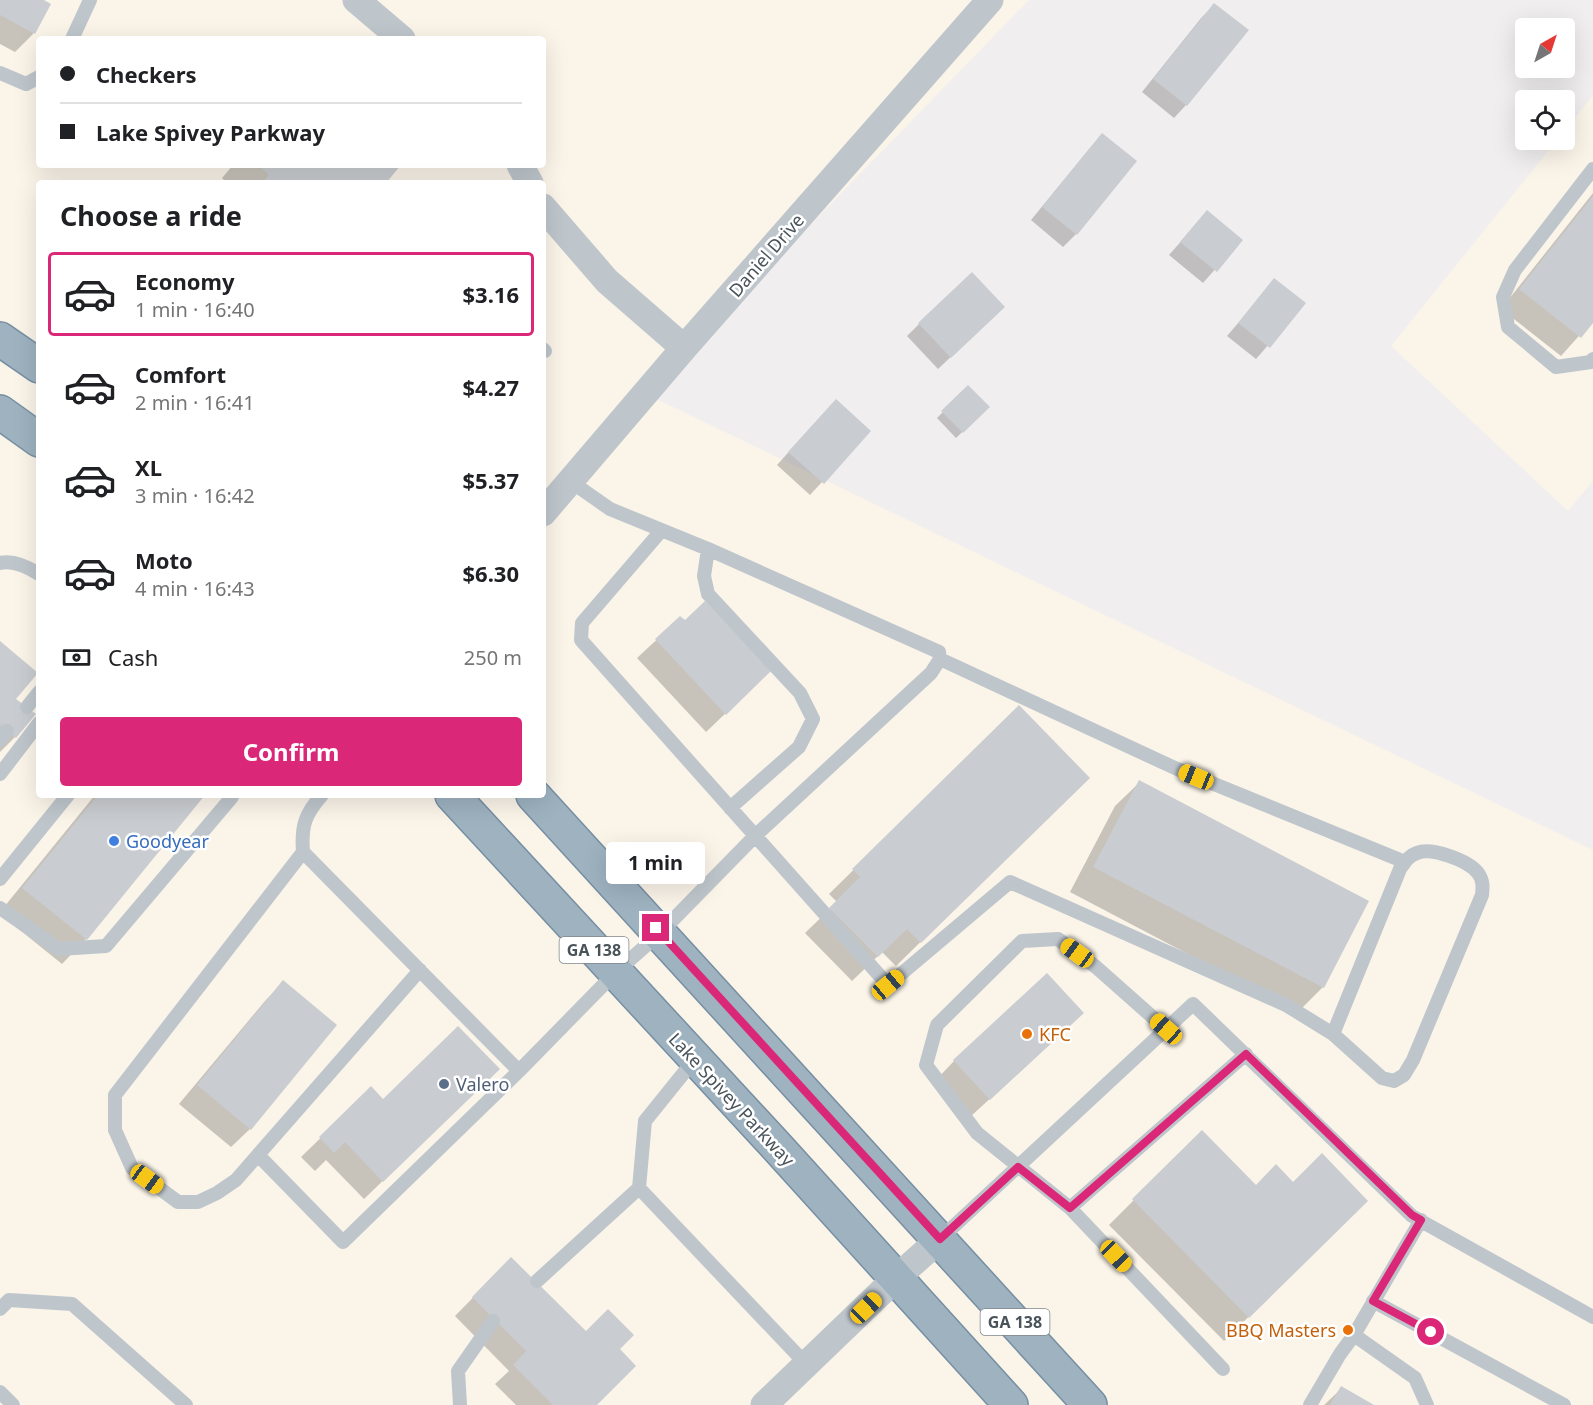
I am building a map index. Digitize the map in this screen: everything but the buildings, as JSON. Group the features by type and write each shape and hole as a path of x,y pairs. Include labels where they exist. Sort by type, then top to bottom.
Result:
{"highway":[{"path":"0,339 36,364"},
{"path":"0,412 36,438"},
{"path":"546,787 560,803 608,875"},
{"name":"Lake Spivey Parkway","path":"455,798 1011,1405"},
{"name":"GA 138","path":"536,798 1090,1405"}],"street":[{"path":"356,0 398,36"},
{"name":"Daniel Drive","path":"546,509 684,348 990,0"},
{"path":"546,210 607,281 684,348"},
{"path":"764,1405 940,1239"}],"lane":[{"path":"73,36 90,0"},
{"path":"0,73 26,84 36,79"},
{"path":"1593,169 1515,270 1503,297 1508,327 1556,367 1591,362 1593,359"},
{"path":"258,1155 343,1242 519,1071 615,973 660,933 755,836 931,673 940,659 939,652 708,549 610,509 570,481"},
{"path":"661,531 582,623 581,640 888,985 1010,882 1286,1005 1333,1034 1382,1078 1394,1081 1404,1075 1413,1060 1482,895 1484,883 1477,872 1467,864 1432,851 1418,852 1407,858 1333,1034"},
{"path":"708,549 704,576 708,594 800,693 813,719 799,747 730,808"},
{"path":"0,563 19,564 36,572"},
{"path":"940,659 1175,768 1405,862"},
{"path":"27,707 36,696"},
{"path":"0,774 36,727"},
{"path":"0,879 66,798"},
{"path":"0,908 59,949 106,946 231,798"},
{"path":"320,798 306,817 301,832 303,852 519,1071"},
{"path":"303,852 115,1095 115,1130 132,1168 178,1202 198,1202 236,1180 420,970"},
{"path":"1166,1029 1096,967 1058,939 1023,941 937,1025 926,1065 978,1133 1070,1208 1224,1369"},
{"path":"940,1239 1193,1004 1412,1215 1593,1317"},
{"path":"1070,1208 1246,1054"},
{"path":"537,1281 639,1188 645,1121 696,1059"},
{"path":"639,1188 806,1364"},
{"path":"1310,1405 1421,1220"},
{"path":"0,1309 9,1300 72,1304 186,1405"},
{"path":"1373,1301 1564,1405"},
{"path":"460,1405 458,1371 493,1321"},
{"path":"1354,1335 1415,1378 1427,1405"},
{"path":"0,1392 13,1405"}],"shaded area":[{"path":"0,0 1029,0 646,394 1593,850 1593,1405 0,1405"},
{"path":"1593,95 1593,481 1568,511 1391,346 1549,150 1575,150 1575,118"}],"place":[{"name":"Goodyear","path":"114,841"},
{"name":"KFC","path":"1027,1034"},
{"name":"Valero","path":"444,1084"},
{"name":"BBQ Masters","path":"1348,1330"}],"route":[{"path":"656,928 940,1239 1018,1167 1070,1208 1246,1054 1412,1215 1421,1220 1373,1301 1431,1332"}]}
